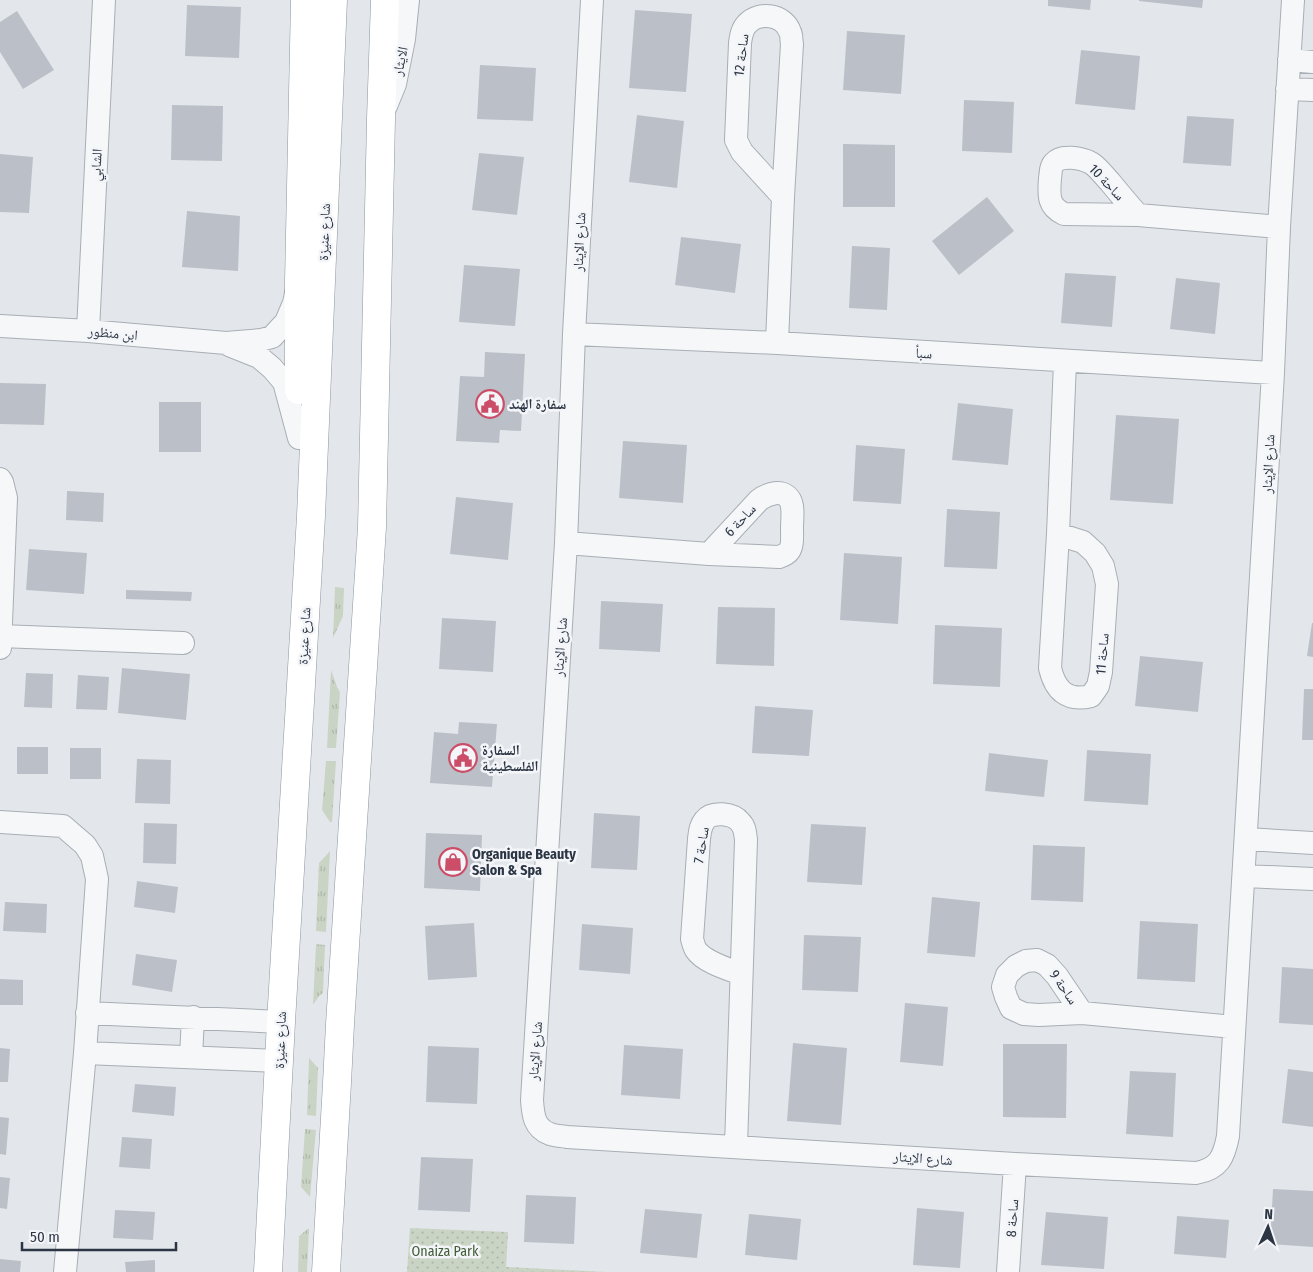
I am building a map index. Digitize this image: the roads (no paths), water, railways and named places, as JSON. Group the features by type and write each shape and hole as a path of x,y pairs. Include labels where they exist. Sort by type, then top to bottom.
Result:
{"highway":[{"path":"305,0 299,438 311,516"},
{"name":"شارع عنيزة","path":"268,1272 311,516 333,0"},
{"path":"326,1272 372,527 384,0"}],"street":[{"name":"الشابي","path":"88,330 104,0"},
{"name":"الايثار","path":"381,119 395,84 404,39 408,0"},
{"name":"شارع الإيثار","path":"592,0 574,334 566,543 532,1100 534,1120 550,1134 567,1137 1179,1173 1206,1172 1214,1167 1223,1158 1228,1136 1273,373 1292,0"},
{"name":"ساحة 12","path":"777,343 792,44 791,32 780,19 773,16 764,16 754,18 742,32 736,140 742,152 783,196"},
{"path":"1289,60 1313,62"},
{"path":"1288,89 1313,90"},
{"path":"1138,215 1279,227"},
{"name":"ابن منظور","path":"0,326 88,330 226,343 261,340 272,337 286,322 300,281"},
{"name":"سبأ","path":"574,334 777,343 1065,362 1273,373"},
{"name":"ابن منظور","path":"226,343 260,357 284,382 299,438"},
{"name":"ساحة 11","path":"1058,534 1083,542 1096,553 1103,566 1107,584 1101,672 1098,686 1091,696 1081,699 1066,694 1058,688 1052,678 1050,668 1065,362"},
{"path":"0,478 6,498 0,648"},
{"path":"566,543 708,554"},
{"path":"0,636 183,643"},
{"name":"ساحة 7","path":"736,1146 741,974 745,829 738,819 722,814 714,814 706,818 701,826 692,938 695,949 701,955 710,961 741,974"},
{"path":"0,822 63,826 85,845 92,856 97,879 85,1053 65,1272"},
{"path":"1246,839 1313,844"},
{"path":"1244,876 1313,879"},
{"path":"87,1013 281,1022"},
{"name":"ساحة 9","path":"1082,1013 1234,1027"},
{"path":"191,1057 193,1017"},
{"path":"85,1053 280,1061"},
{"name":"ساحة 8","path":"1008,1272 1015,1164"}],"place":[{"name":"سفارة الهند","path":"490,404"},
{"name":"السفارة الفلسطينية","path":"463,758"},
{"name":"Organique Beauty Salon & Spa","path":"453,862"}],"park label":[{"name":"Onaiza Park","path":"445,1251"}]}
